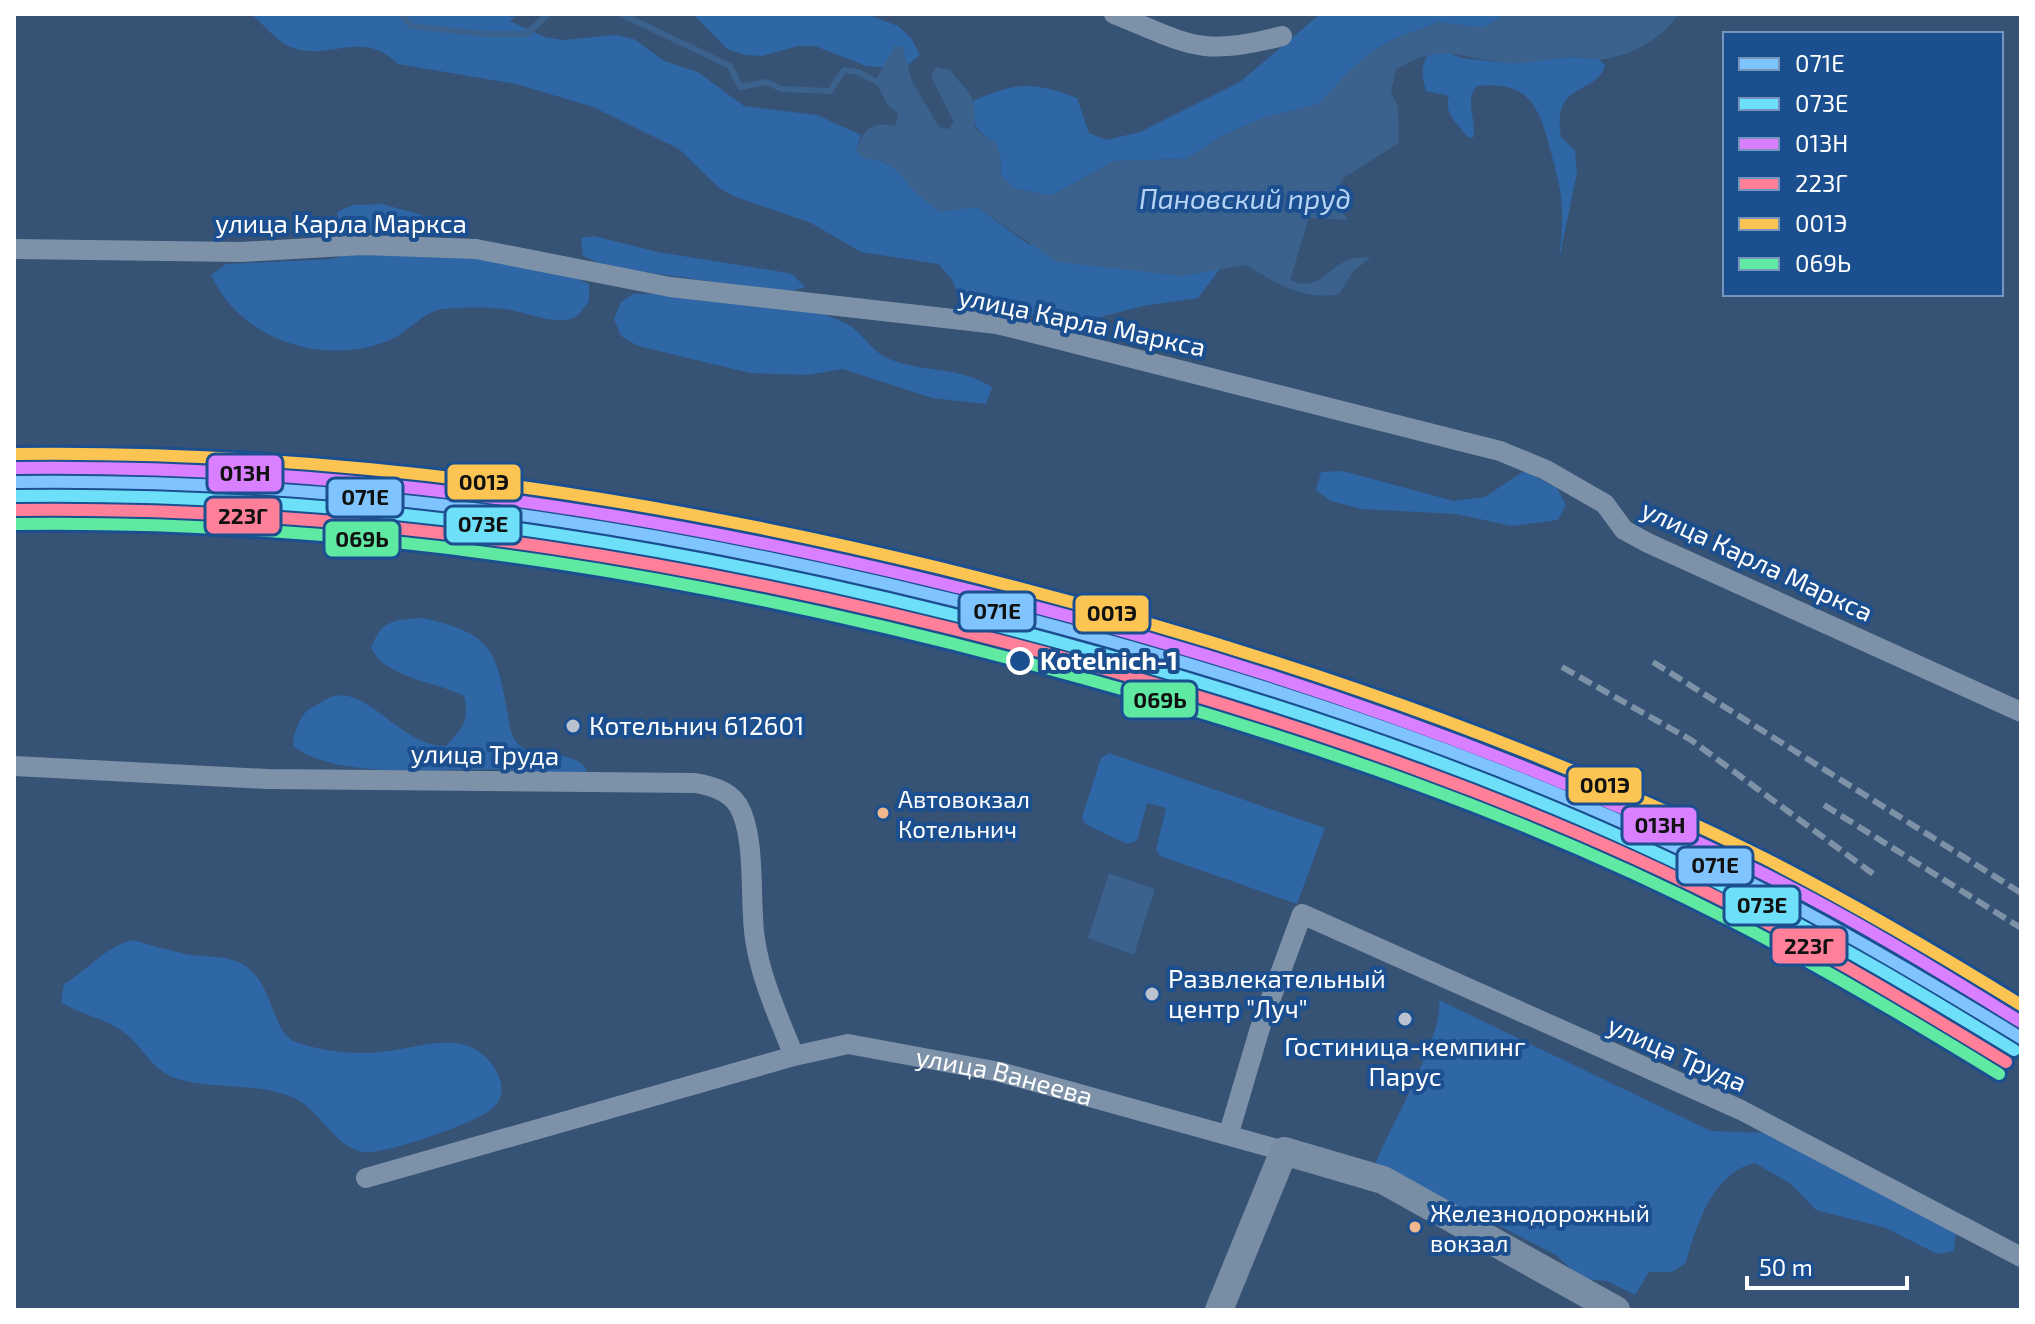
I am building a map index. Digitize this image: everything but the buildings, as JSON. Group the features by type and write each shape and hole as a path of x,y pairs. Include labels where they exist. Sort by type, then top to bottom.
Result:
{"street":[{"path":"1123,16 1180,42 1212,49 1240,48 1282,36"},
{"name":"улица Карла Маркса","path":"14,249 241,252 363,245 476,249 670,287 997,324 1500,451 1546,470 1605,504 1624,530 1648,543 2021,712"},
{"name":"улица Труда","path":"14,766 267,779 695,783 719,789 737,803 745,823 755,939 764,980 794,1056"},
{"name":"улица Труда","path":"1229,1133 1260,1028 1302,914 1741,1110 2021,1257"},
{"name":"улица Ванеева","path":"366,1178 794,1056 848,1044 1000,1072 1229,1133 1383,1180 1616,1310"},
{"path":"1219,1310 1284,1151"}],"shaded area":[{"path":"251,14 485,14 515,17 510,21 544,37 563,40 616,35 634,39 664,61 698,72 744,106 817,115 861,135 856,151 896,168 917,194 977,207 1028,244 1181,276 1220,269 1198,298 1143,306 1089,320 1050,319 995,308 959,295 951,278 938,264 861,252 811,223 736,197 719,188 679,149 593,107 516,84 398,64 372,48 305,51 290,47"},
{"path":"693,14 866,14 898,26 911,38 920,55 903,69 866,66 815,46 798,46 762,56 745,55 727,49"},
{"path":"1320,14 1506,14 1483,28 1439,22 1394,39 1374,50 1319,104 1263,118 1220,137 1186,159 1114,161 1051,196 1013,188 1001,176 1000,155 995,142 979,131 974,121 973,101 1013,87 1036,86 1077,98 1089,133 1106,140 1140,132 1240,82"},
{"path":"1447,52 1461,58 1508,63 1570,57 1599,59 1605,66 1600,76 1568,98 1563,106 1561,137 1575,150 1577,173 1559,260 1561,196 1538,112 1522,94 1511,88 1477,86 1471,98 1473,138 1467,137 1452,118 1448,108 1449,96 1426,91 1423,67 1426,58 1429,53"},
{"path":"382,204 422,215 426,224 421,231 404,238 340,228 337,212 353,205"},
{"path":"594,236 658,252 792,274 805,287 788,292 609,267 583,256 581,238"},
{"path":"367,249 480,256 536,266 589,284 589,302 577,316 561,320 504,309 443,309 429,314 390,340 365,348 339,351 313,349 264,332 242,317 211,275 226,264 332,259"},
{"path":"633,294 741,298 795,306 845,323 887,358 967,376 992,387 986,404 932,398 843,369 807,375 750,373 638,346 621,336 614,319 621,302"},
{"path":"1343,471 1454,501 1485,497 1524,471 1557,488 1566,505 1558,520 1512,526 1456,514 1361,509 1331,501 1316,490 1321,472"},
{"path":"423,618 464,630 487,647 499,674 511,730 518,744 535,752 573,759 587,770 558,779 504,770 365,769 338,765 293,746 298,725 307,711 331,697 348,696 361,701 415,737 430,744 446,746 464,723 464,696 400,673 378,658 371,648 380,631 390,623"},
{"path":"1109,753 1325,828 1297,904 1160,856 1156,850 1166,808 1147,803 1137,841 1127,844 1085,824 1082,817 1101,758"},
{"path":"133,940 186,954 230,959 244,965 261,983 282,1029 296,1042 337,1052 359,1053 441,1043 475,1049 489,1060 499,1076 499,1100 484,1114 451,1129 409,1144 363,1152 343,1143 311,1110 292,1097 265,1090 174,1078 158,1068 119,1029 61,1002 64,984 106,953"},
{"path":"1439,1000 1711,1131 1764,1133 1956,1232 1954,1251 1937,1254 1886,1228 1816,1210 1791,1184 1755,1163 1740,1168 1728,1177 1708,1202 1686,1263 1672,1272 1649,1272 1635,1295 1607,1281 1582,1279 1556,1255 1467,1209 1447,1204 1431,1191 1376,1163 1434,1034"}],"water":[{"name":"Пановский пруд","path":"1506,14 1678,14 1665,30 1647,43 1606,59 1569,57 1515,63 1438,54 1411,61 1396,70 1391,92 1398,107 1399,143 1345,177 1336,190 1338,207 1349,220 1309,218 1290,280 1308,283 1322,278 1350,259 1371,257 1353,272 1339,294 1302,293 1246,265 1182,276 1057,262 977,207 940,212 918,195 888,164 864,159 856,151 862,136 870,128 895,126 898,114 887,104 875,81 895,45 903,47 912,81 939,127 949,129 954,122 931,77 936,67 950,70 971,97 976,128 995,142 1000,155 1001,176 1013,188 1051,196 1114,161 1186,159 1220,137 1263,118 1319,104 1346,74 1374,50 1394,39 1439,22 1483,28"},
{"path":"1109,873 1155,889 1134,955 1088,938"}],"waterway":[{"path":"402,14 411,26 484,34 527,34 548,14"},
{"path":"621,14 730,66 740,87 766,82 782,89 830,91 844,70 858,72 879,83"}],"railway":[{"path":"1653,662 2021,893"},
{"path":"1562,667 1691,740 1876,876"},
{"path":"1824,805 2021,928"}],"transit line":[{"name":"001Э","path":"14,454 248,460 363,468 478,481 707,518 936,567 1042,594 1253,655 1461,727 1564,767 1764,858 1894,929 2021,1005"},
{"name":"013Н","path":"14,468 248,474 478,496 707,532 936,582 1041,609 1250,669 1353,703 1556,780 1656,823 1788,886 1889,942 2021,1022"},
{"name":"071Е","path":"14,482 151,483 288,490 557,520 825,570 1091,636 1345,714 1512,775 1594,809 1788,903 2021,1038"},
{"name":"073Е","path":"14,496 151,497 287,504 556,534 822,584 1087,650 1340,727 1507,788 1588,822 1782,916 2014,1050"},
{"name":"223Г","path":"14,510 151,511 286,518 554,548 819,597 1083,663 1335,741 1501,801 1582,835 1663,871 1776,928 2006,1062"},
{"name":"069Ь","path":"15,524 151,525 286,532 552,562 816,611 1079,677 1331,754 1496,814 1577,848 1770,941 1999,1074"}],"place":[{"name":"Kotelnich-1","path":"1020,661"},
{"name":"Котельнич 612601","path":"573,726"},
{"name":"Автовокзал Котельнич","path":"883,813"},
{"name":"Развлекательный центр \"Луч\"","path":"1152,994"},
{"name":"Гостиница-кемпинг Парус","path":"1405,1019"},
{"name":"Железнодорожный вокзал","path":"1415,1227"}]}
